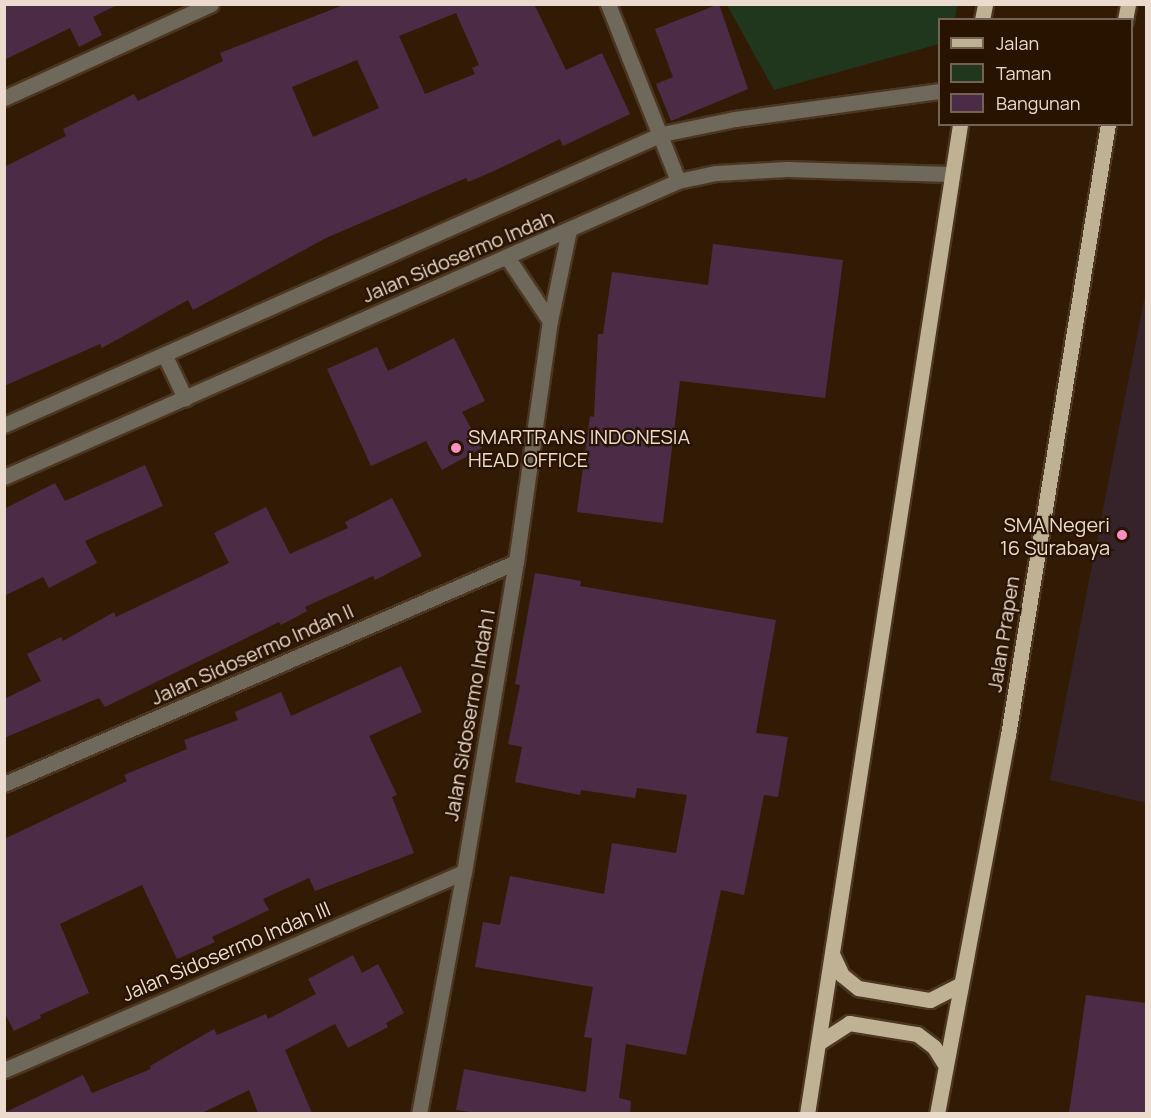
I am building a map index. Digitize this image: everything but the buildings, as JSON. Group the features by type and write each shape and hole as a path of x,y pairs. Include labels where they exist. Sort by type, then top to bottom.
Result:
{"main road":[{"path":"807,1113 820,1042 928,339 950,174 960,126"},
{"name":"Jalan Prapen","path":"937,1113 958,985 1008,735 1108,126"},
{"path":"832,956 842,975 858,988 920,1000 938,998 958,985"},
{"path":"820,1042 849,1023 917,1034 934,1047 944,1063"}],"street":[{"path":"4,98 211,4"},
{"path":"609,4 662,134 678,181"},
{"name":"Jalan Sidosermo Indah","path":"4,425 165,356 662,134 735,119 938,91"},
{"name":"Jalan Sidosermo Indah","path":"4,477 678,181 716,173 787,169 950,174"},
{"name":"Jalan Sidosermo Indah I","path":"418,1113 464,872 516,562 550,321 569,230"},
{"path":"507,257 550,321"},
{"path":"165,356 185,398"},
{"name":"Jalan Sidosermo Indah II","path":"4,784 516,562"},
{"name":"Jalan Sidosermo Indah III","path":"4,1070 464,872"}],"shaded area":[{"name":"SMA Negeri 16 Surabaya","path":"1146,290 1146,803 1050,780"}],"green space":[{"path":"727,5 957,5 955,18 938,18 938,44 774,90"}],"place":[{"name":"SMARTRANS INDONESIA HEAD OFFICE","path":"456,448"},
{"name":"SMA Negeri 16 Surabaya","path":"1122,535"}]}
